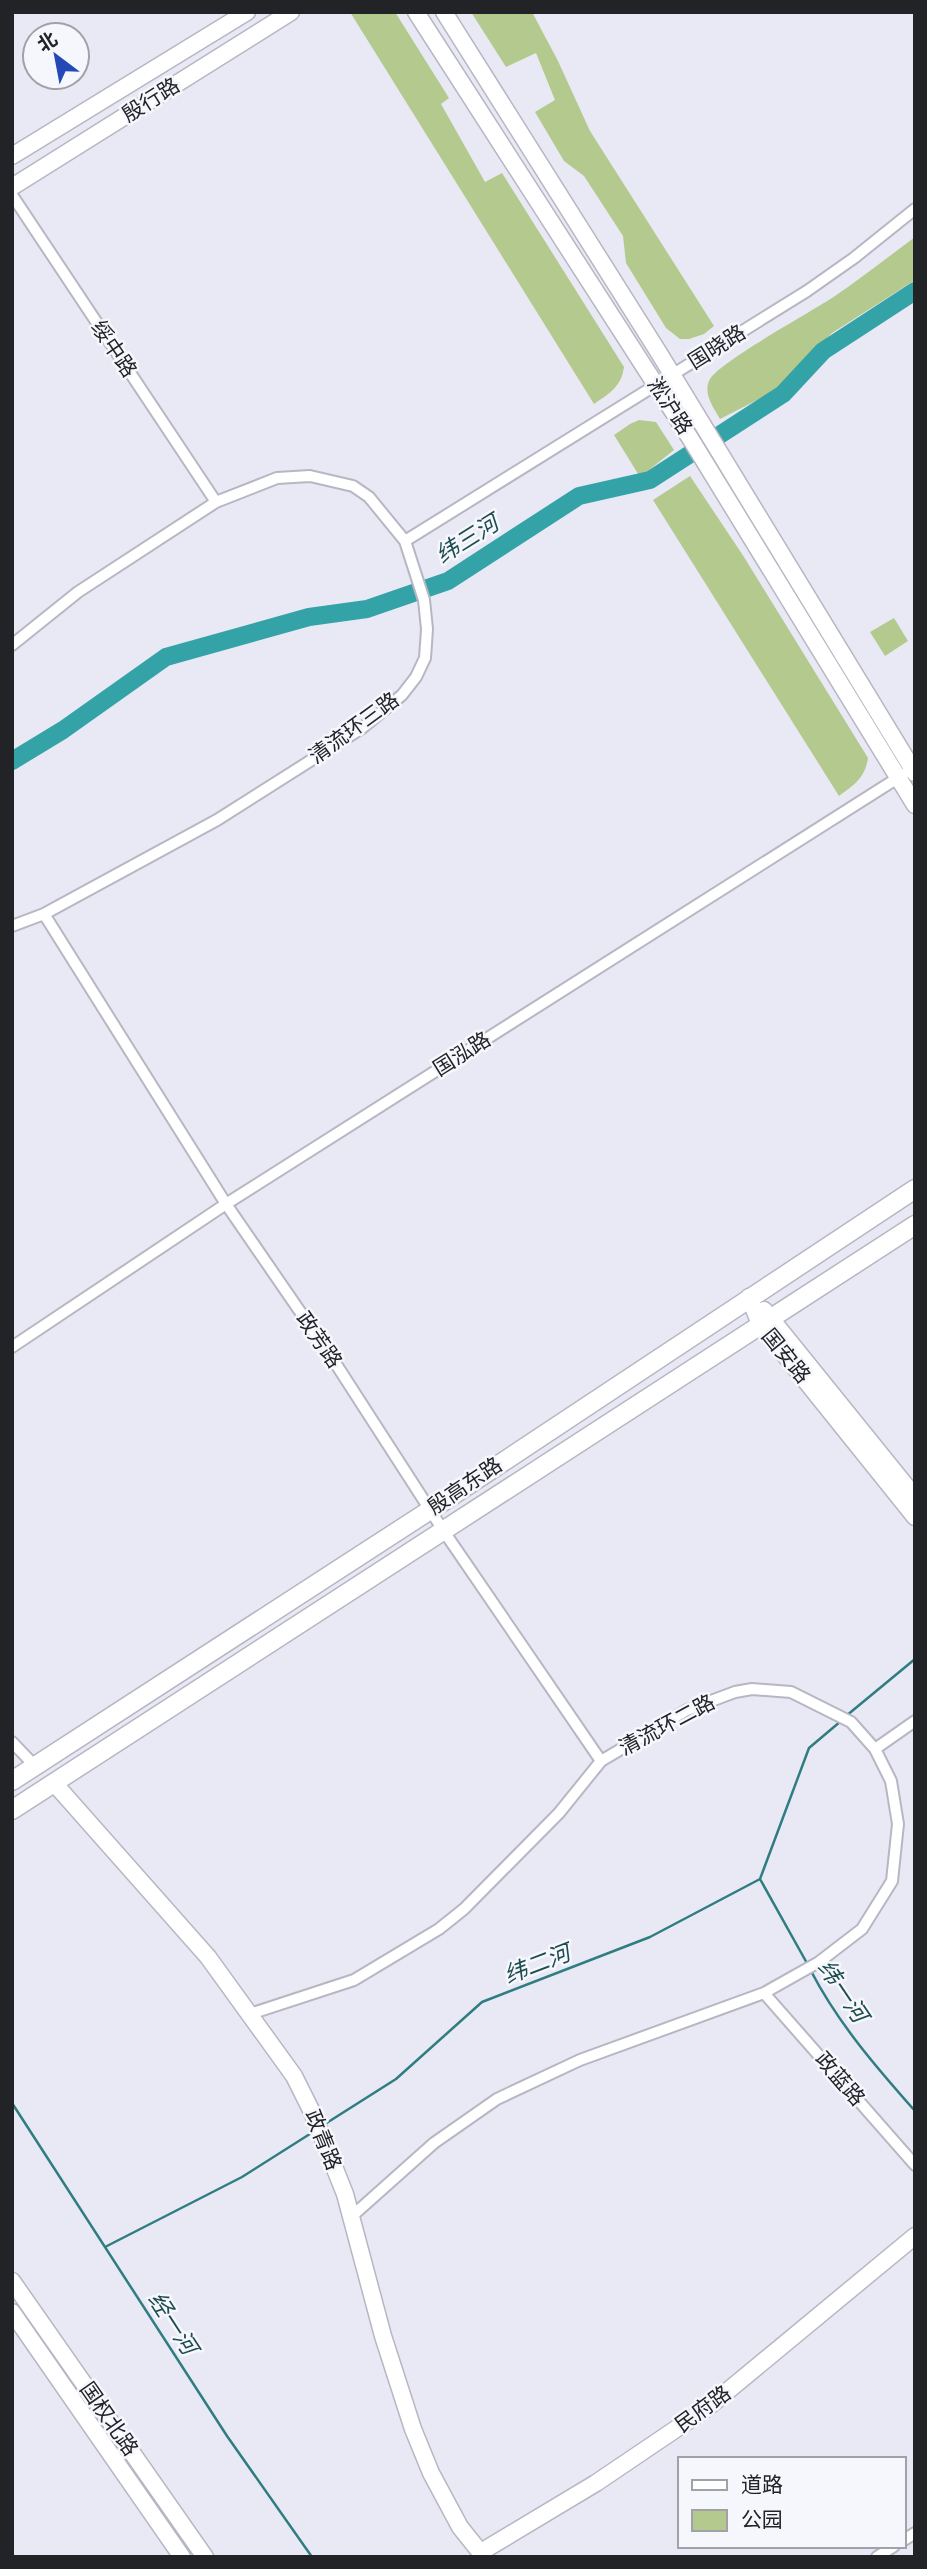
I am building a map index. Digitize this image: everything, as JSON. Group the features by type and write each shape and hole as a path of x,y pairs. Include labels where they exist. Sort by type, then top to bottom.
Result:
{"main road":[{"name":"殷行路","path":"12,156 247,12"},
{"name":"殷行路","path":"12,187 290,12"},
{"name":"淞沪路","path":"416,12 657,385 915,805"},
{"name":"淞沪路","path":"444,12 673,375 914,769"},
{"name":"殷高东路","path":"12,1781 915,1189"},
{"name":"殷高东路","path":"12,1810 915,1225"},
{"name":"国安路","path":"749,1297 915,1517"},
{"name":"国安路","path":"766,1320 915,1497"},
{"name":"政青路","path":"54,1783 208,1957 294,2076 313,2114 351,2217 383,2336 413,2429 460,2527 479,2555"},
{"name":"民府路","path":"479,2555 596,2483 707,2408 915,2236"},
{"name":"国权北路","path":"12,2281 205,2557"},
{"name":"国权北路","path":"12,2312 182,2557"}],"street":[{"name":"绥中路","path":"12,195 216,502"},
{"name":"国晓路","path":"405,541 807,291 854,258 915,209"},
{"name":"清流环三路","path":"12,645 78,592 216,502 277,478 310,477 340,482 353,486 369,497 405,541 424,600 427,629 425,658 416,677 402,695 362,728 217,820 44,914 12,926"},
{"name":"国泓路","path":"12,1347 226,1204 914,769"},
{"name":"政芳路","path":"44,914 226,1204 601,1761"},
{"name":"清流环二路","path":"250,2014 354,1980 439,1929 464,1909 559,1812 601,1761 687,1710 723,1695 752,1689 791,1692 810,1701 851,1722 875,1749 891,1781 898,1824 892,1881 862,1928 797,1976 764,1993 580,2060 497,2099 433,2143 351,2217"},
{"path":"875,1749 915,1721"},
{"path":"12,1742 35,1766"},
{"name":"政蓝路","path":"764,1993 915,2165"}],"green space":[{"path":"350,12 395,12 449,98 441,104 485,182 502,173 624,367 617,385 594,404"},
{"path":"471,12 532,12 590,131 714,326 704,334 680,339 666,328 626,263 623,236 584,176 564,161 535,112 555,100 536,53 506,67"},
{"path":"915,237 915,280 832,333 777,390 720,419 707,390 710,379 717,371 747,349 832,298"},
{"path":"639,420 656,422 674,450 640,477 614,435"},
{"path":"690,476 744,557 868,758 861,776 839,796 653,500"},
{"path":"894,618 908,641 885,656 870,632"}],"waterway":[{"name":"纬三河","path":"12,761 63,730 166,657 309,617 367,609 448,581 579,496 650,480 783,394 823,351 915,291"},
{"name":"纬二河","path":"846,1716 915,1659"},
{"name":"纬二河","path":"325,2124 396,2079 482,2002 650,1937 760,1879 809,1748 841,1721"},
{"name":"纬一河","path":"760,1879 808,1965"},
{"name":"纬一河","path":"811,1971 845,2027 915,2111"},
{"name":"经一河","path":"12,2103 227,2436 312,2557"},
{"name":"纬二河","path":"105,2247 242,2177 313,2132"}]}
